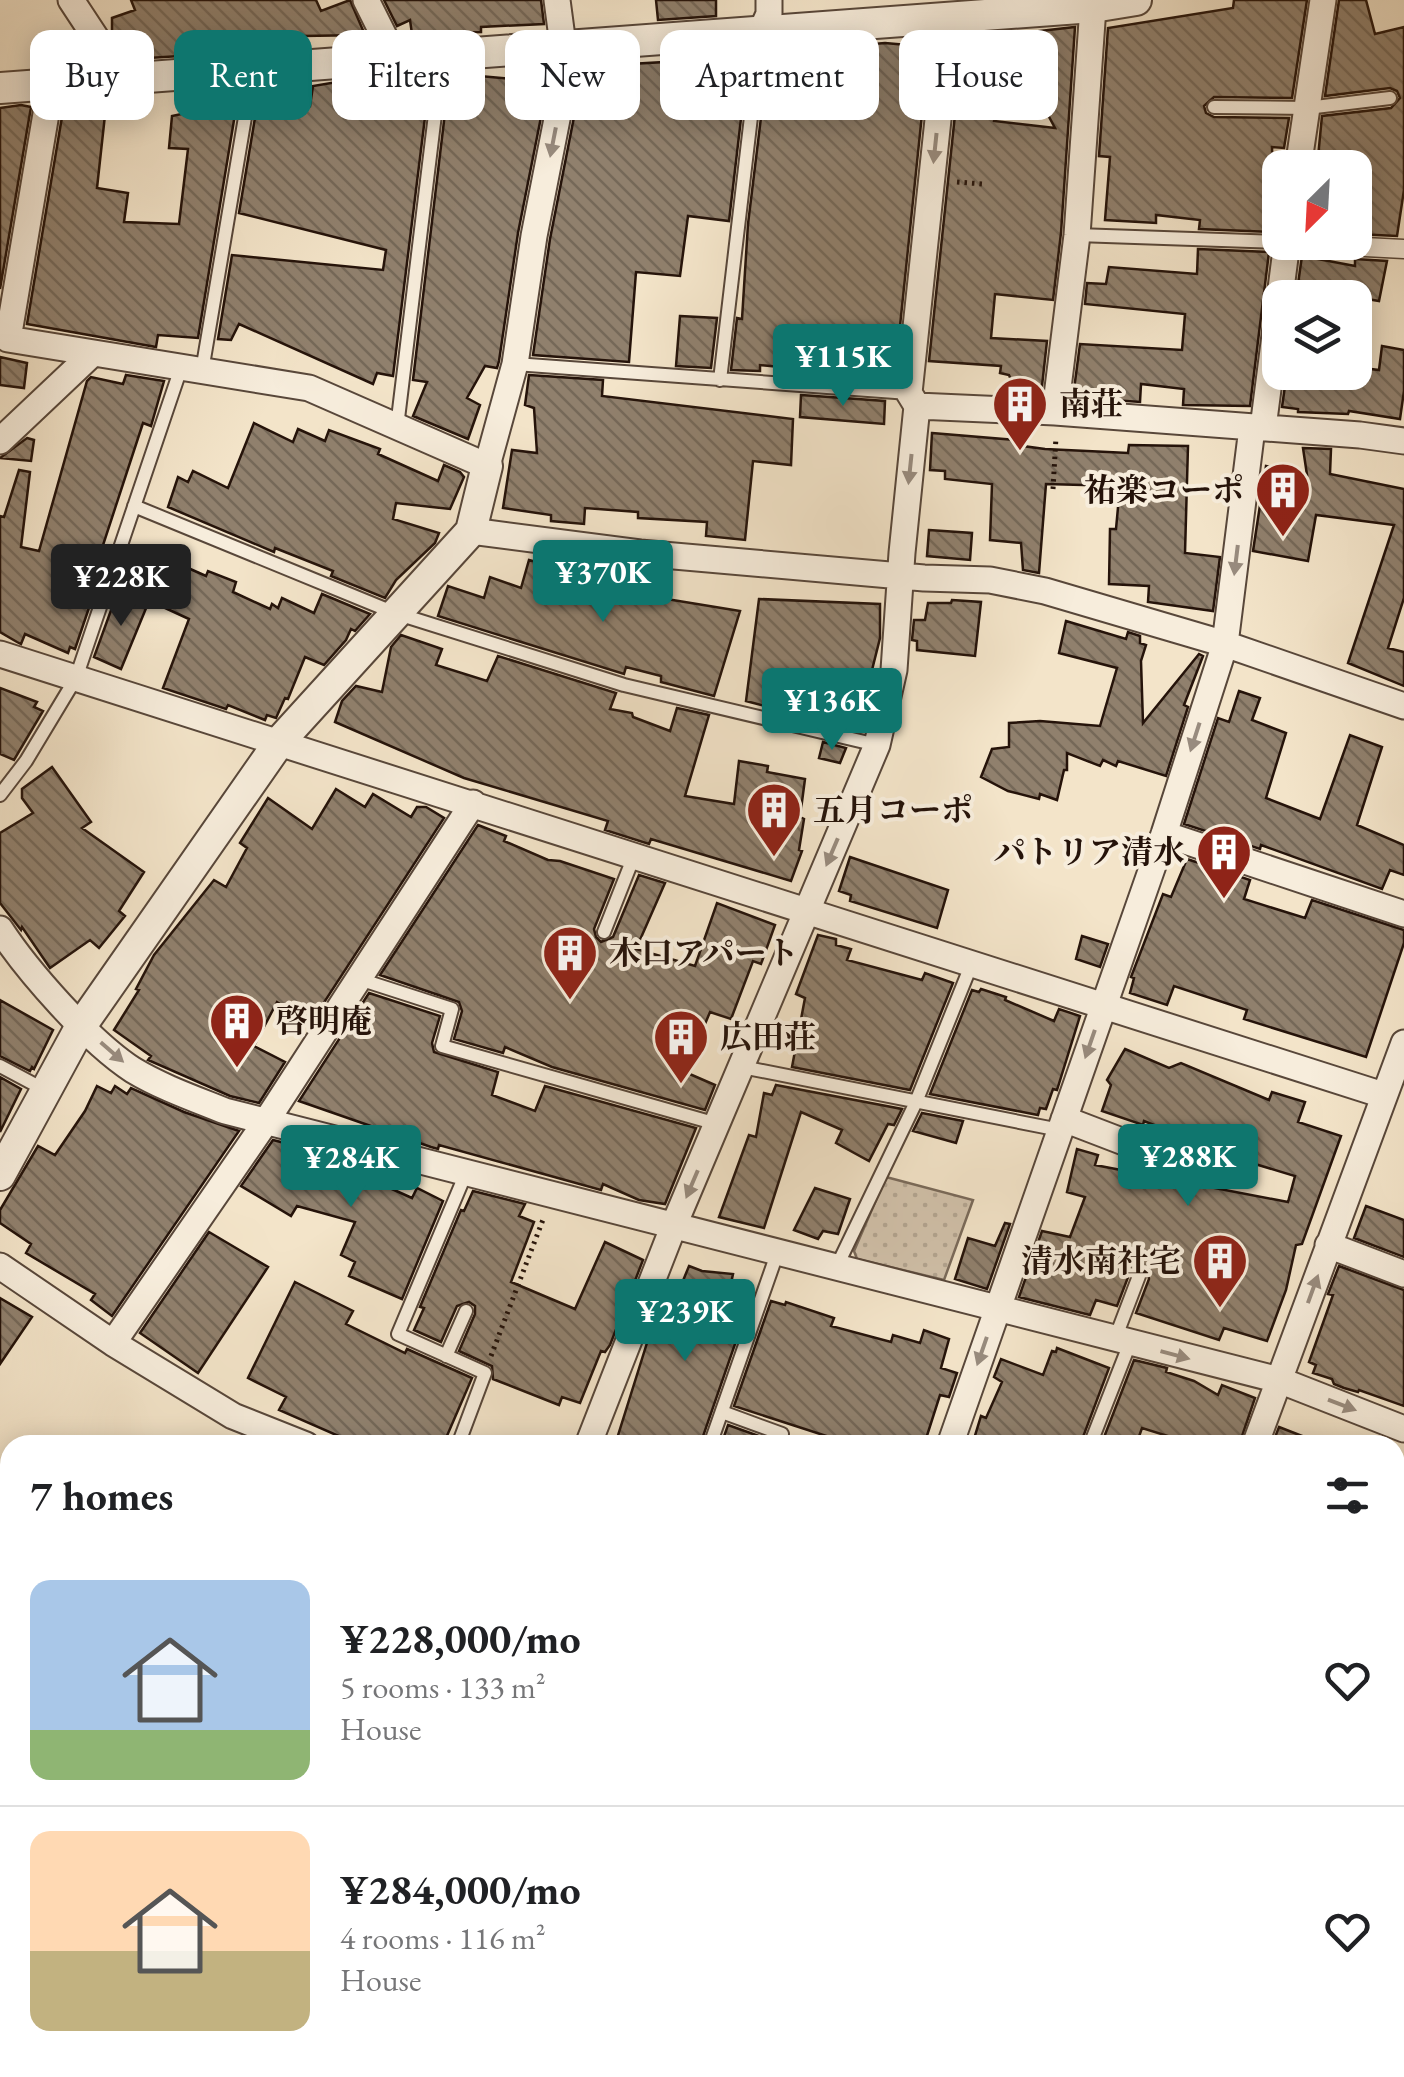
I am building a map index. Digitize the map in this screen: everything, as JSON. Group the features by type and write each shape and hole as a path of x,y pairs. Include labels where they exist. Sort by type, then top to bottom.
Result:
{"street":[{"path":"71,0 91,30"},
{"path":"366,0 381,30"},
{"path":"558,0 561,30"},
{"path":"762,30 769,14 769,0"},
{"path":"779,30 954,10 1093,7 1136,0"},
{"path":"1301,150 1323,0"},
{"path":"1056,412 1077,235 1093,7"},
{"path":"592,1435 674,1225 877,744 894,670 913,400 954,10"},
{"path":"0,88 30,86"},
{"path":"45,120 8,339 309,388 487,466"},
{"path":"0,1174 81,1026 280,741 470,531 516,364 534,236 557,120"},
{"path":"1372,247 1404,249"},
{"path":"953,1435 1164,834 1225,644 1281,260"},
{"path":"2,437 92,354"},
{"path":"913,400 1404,441"},
{"path":"470,531 640,553 990,580 1045,591 1225,644 1404,706"},
{"path":"0,654 1383,1095"},
{"path":"114,1342 265,1123 473,803"},
{"path":"1164,834 1404,914"},
{"path":"0,929 81,1026 132,1069 186,1095 265,1123 1279,1380 1404,1429"},
{"path":"1259,1435 1404,1042"},
{"path":"1062,1124 1150,1152"},
{"path":"1328,1244 1404,1274"},
{"path":"0,1266 233,1416 281,1435"}],"lane":[{"path":"1214,107 1307,108 1390,98"},
{"path":"0,795 26,761 76,678 134,506 192,369 243,120"},
{"path":"397,427 435,120"},
{"path":"720,380 751,120"},
{"path":"1077,235 1262,241"},
{"path":"516,364 775,381 913,400"},
{"path":"134,506 394,612 624,685 877,744"},
{"path":"604,932 635,854"},
{"path":"837,1266 916,1102 972,963"},
{"path":"359,979 452,1009 442,1046 717,1124"},
{"path":"0,1066 45,1090"},
{"path":"742,1067 916,1102 1062,1124"},
{"path":"462,1435 485,1373 398,1334 466,1173"},
{"path":"714,1435 778,1252"},
{"path":"1093,1435 1140,1276"},
{"path":"446,1356 466,1312"},
{"path":"722,1412 782,1434"}],"path":[{"path":"1053,489 1056,412"},
{"path":"485,1373 553,1195"}],"shaded area":[{"path":"886,1177 973,1200 944,1280 857,1259 854,1251"}],"building":[{"path":"131,0 316,0 321,11 350,0 363,30 332,30 332,36 312,36 312,30 174,30 174,56 154,58 154,30 112,30 112,18 135,10"},
{"path":"384,0 541,0 544,24 481,30 411,30 410,20 397,26"},
{"path":"656,0 716,0 716,16 658,20"},
{"path":"1234,0 1307,0 1292,98 1214,97 1204,106 1206,113 1214,117 1289,118 1284,148 1262,150 1262,232 1199,229 1200,220 1156,215 1156,223 1105,220 1110,157 1099,156 1108,28 1233,8"},
{"path":"1339,0 1366,0 1375,34 1404,27 1404,190 1397,236 1372,235 1372,150 1319,150 1322,116 1391,108 1400,98 1397,91 1390,88 1325,96"},
{"path":"1075,27 1053,300 995,294 991,338 1047,341 1042,386 1011,380 1009,375 1000,373 1001,366 929,361 954,120 994,120 1055,128 1051,120 1058,120 1058,30 1049,30"},
{"path":"879,44 899,44 899,120 921,120 895,374 887,373 886,381 802,375 802,369 760,365 760,371 731,370 737,318 742,319 761,120 879,120"},
{"path":"660,62 660,120 741,120 729,221 688,216 680,276 636,272 629,362 533,355 573,120 640,120 640,63"},
{"path":"485,77 505,78 505,120 540,120 499,361 497,368 485,366 467,398 480,405 468,439 413,416 427,382 413,380 444,120 485,120"},
{"path":"332,83 332,120 425,120 393,376 377,373 373,384 239,324 231,340 218,339 232,255 383,270 386,250 239,213 255,120 312,120 313,86"},
{"path":"30,107 0,289 0,108"},
{"path":"172,116 174,120 234,120 198,338 158,335 156,347 27,324 61,120 104,120 97,188 128,193 124,222 179,224 188,149 169,148"},
{"path":"1198,249 1262,252 1262,260 1268,260 1266,280 1262,280 1250,406 1183,405 1184,389 1141,384 1140,402 1073,397 1080,344 1182,350 1185,314 1085,304 1087,283 1106,284 1109,267 1197,274"},
{"path":"1301,260 1355,266 1355,260 1387,261 1379,301 1372,300 1372,280 1299,280"},
{"path":"680,316 717,318 711,368 676,366"},
{"path":"1382,346 1404,350 1400,419 1349,411 1298,412 1282,407 1284,390 1372,390 1372,369 1379,370"},
{"path":"0,357 27,363 24,388 0,385"},
{"path":"126,375 164,381 151,426 143,423 87,594 93,596 75,649 70,647 68,653 25,634 21,644 0,632 0,516 4,517 19,470 30,472 21,547 39,551 87,381 91,377 123,384"},
{"path":"529,375 603,380 602,396 793,419 791,465 753,461 745,540 706,536 707,522 638,518 638,512 585,508 584,524 551,521 551,515 503,508 512,450 537,453 534,408 525,405"},
{"path":"801,395 885,401 884,424 800,417"},
{"path":"254,423 293,442 298,429 325,441 329,430 380,449 378,454 438,481 444,465 464,477 450,509 396,503 393,519 439,533 435,543 396,580 385,598 331,576 333,571 275,548 274,552 168,507 178,477 188,482 193,471 228,488"},
{"path":"932,433 1015,440 1015,445 1045,449 1128,453 1129,445 1188,446 1185,553 1220,557 1213,611 1148,602 1149,586 1109,584 1110,529 1116,529 1120,486 1046,484 1039,573 1023,570 1021,543 990,540 992,484 945,479 945,471 930,470"},
{"path":"27,438 34,440 31,461 0,458"},
{"path":"1303,448 1331,449 1330,474 1404,489 1404,598 1388,648 1404,652 1404,686 1348,663 1394,525 1316,515 1308,561 1253,551 1266,466 1307,475"},
{"path":"929,530 972,533 970,560 927,556"},
{"path":"152,552 206,576 208,571 236,582 233,592 270,609 272,604 278,608 282,598 314,613 322,594 370,614 355,631 351,629 324,665 305,657 276,718 267,715 265,720 228,705 226,709 163,688 189,619 137,595"},
{"path":"529,560 621,585 622,579 644,584 642,595 740,611 714,696 661,682 661,676 626,667 624,674 438,616 448,586 484,598 490,577 521,588"},
{"path":"118,591 149,601 121,669 94,657"},
{"path":"759,599 880,604 880,638 869,682 873,683 865,711 860,710 853,729 746,701"},
{"path":"981,602 975,656 917,650 917,641 912,640 914,620 925,620 928,603"},
{"path":"1066,621 1126,639 1128,632 1140,636 1140,643 1146,645 1141,661 1143,723 1199,654 1203,656 1184,705 1188,707 1166,776 1118,761 1116,766 1103,760 1100,766 1067,753 1067,770 1057,800 1008,791 981,777 992,749 1009,747 1009,723 1040,721 1100,726 1117,668 1059,653"},
{"path":"401,635 442,649 436,665 487,681 498,656 616,693 610,709 632,713 633,717 670,731 677,708 709,715 685,796 734,804 739,761 768,766 767,772 805,779 800,817 804,819 799,850 802,851 791,881 651,839 649,844 605,830 608,821 464,778 335,722 342,701 356,686 382,692 391,647"},
{"path":"0,688 37,702 34,707 43,711 14,760 0,754"},
{"path":"1239,691 1260,698 1252,720 1286,733 1266,798 1320,819 1350,735 1382,747 1357,825 1404,845 1404,875 1390,870 1382,889 1261,845 1260,849 1184,824 1218,718 1229,722"},
{"path":"823,742 846,748 840,763 819,758"},
{"path":"52,767 91,822 82,828 144,872 119,911 125,916 99,948 90,940 50,968 0,903 0,833 33,813 22,798 22,789"},
{"path":"336,789 365,807 373,794 411,817 417,807 426,807 444,818 310,1024 277,1002 254,1046 285,1062 259,1103 230,1096 148,1060 151,1056 114,1030 139,990 136,989 154,955 214,880 226,887 247,848 240,843 268,798 312,829"},
{"path":"478,825 548,860 614,879 594,929 601,942 613,937 639,875 665,883 636,949 695,966 717,903 775,925 761,964 753,961 731,1019 710,1012 685,1072 715,1085 705,1110 552,1067 505,1047 503,1053 454,1039 462,1011 459,1002 380,975"},
{"path":"850,857 948,890 937,928 850,901 851,895 839,891"},
{"path":"1187,859 1250,880 1244,899 1305,918 1312,900 1404,930 1404,943 1366,1057 1244,1019 1247,1010 1174,986 1167,1005 1130,993 1134,978 1131,977 1163,894 1171,897"},
{"path":"818,935 836,939 836,945 851,949 847,960 922,980 925,973 953,983 910,1090 792,1067 805,998 796,994"},
{"path":"1082,936 1108,944 1100,967 1076,959"},
{"path":"981,989 1054,1021 1059,1009 1080,1016 1057,1090 1053,1089 1046,1109 1040,1108 1038,1115 930,1094 972,990"},
{"path":"369,993 440,1016 432,1043 434,1052 498,1072 492,1095 535,1111 545,1086 696,1128 665,1204 639,1200 603,1184 601,1190 439,1145 438,1149 299,1101"},
{"path":"0,1000 53,1030 30,1071 0,1056"},
{"path":"1125,1049 1169,1068 1181,1063 1269,1100 1272,1092 1305,1102 1298,1122 1341,1136 1302,1244 1296,1245 1286,1290 1267,1341 1224,1328 1219,1340 1136,1313 1149,1279 1142,1266 1130,1272 1117,1306 1096,1300 1090,1315 1019,1297 1042,1231 1070,1237 1085,1197 1067,1192 1077,1149 1098,1155 1095,1165 1288,1202 1295,1176 1182,1142 1184,1137 1144,1121 1143,1125 1102,1111 1111,1085 1107,1080"},
{"path":"0,1077 21,1089 0,1132"},
{"path":"776,1085 902,1109 894,1125 888,1124 869,1161 836,1143 842,1130 801,1112 764,1228 719,1217 749,1135 756,1137 764,1093 772,1095"},
{"path":"97,1086 111,1093 115,1086 127,1094 131,1088 239,1131 112,1316 91,1300 95,1294 26,1253 31,1244 0,1223 0,1210 38,1146 55,1155"},
{"path":"922,1113 963,1121 956,1143 913,1131"},
{"path":"273,1140 366,1164 377,1169 374,1181 412,1198 417,1188 443,1201 402,1299 349,1276 355,1262 341,1255 355,1222 297,1206 291,1216 241,1186"},
{"path":"815,1188 850,1199 838,1234 823,1231 818,1239 794,1230"},
{"path":"473,1191 525,1204 519,1216 534,1222 511,1282 575,1309 605,1242 643,1260 610,1345 605,1352 601,1351 580,1403 562,1397 559,1405 493,1379 492,1366 459,1351 475,1314 475,1306 469,1302 457,1306 441,1342 414,1330 461,1210 464,1211"},
{"path":"1366,1206 1404,1220 1404,1257 1354,1238"},
{"path":"1005,1223 1010,1224 987,1289 955,1279 968,1238 995,1246"},
{"path":"209,1232 268,1267 198,1373 140,1333"},
{"path":"689,1266 733,1274 730,1288 752,1295 703,1435 618,1435 652,1327 663,1330"},
{"path":"1339,1266 1404,1290 1404,1406 1344,1388 1313,1373 1316,1365 1309,1362"},
{"path":"295,1282 353,1311 346,1324 405,1353 407,1349 472,1378 447,1435 336,1435 279,1410 286,1397 248,1378"},
{"path":"0,1298 32,1317 0,1364"},
{"path":"771,1301 834,1318 831,1326 891,1342 893,1335 920,1343 924,1330 949,1339 941,1368 957,1373 949,1397 940,1395 927,1435 823,1435 734,1406"},
{"path":"1057,1348 1109,1368 1084,1435 975,1435 981,1416 986,1418 1002,1382 994,1377 1001,1359 1043,1375 1052,1351"},
{"path":"1134,1360 1167,1368 1166,1372 1194,1381 1218,1395 1222,1385 1255,1398 1242,1435 1164,1435 1142,1428 1140,1435 1105,1435"},
{"path":"728,1425 756,1435 724,1435"},
{"path":"1279,1427 1300,1435 1276,1435"}],"place":[{"name":"南荘","path":"1020,453"},
{"name":"祐楽コーポ","path":"1283,539"},
{"name":"五月コーポ","path":"774,859"},
{"name":"パトリア清水","path":"1224,901"},
{"name":"木口アパート","path":"570,1002"},
{"name":"啓明庵","path":"237,1070"},
{"name":"広田荘","path":"681,1086"},
{"name":"清水南社宅","path":"1220,1310"}]}
